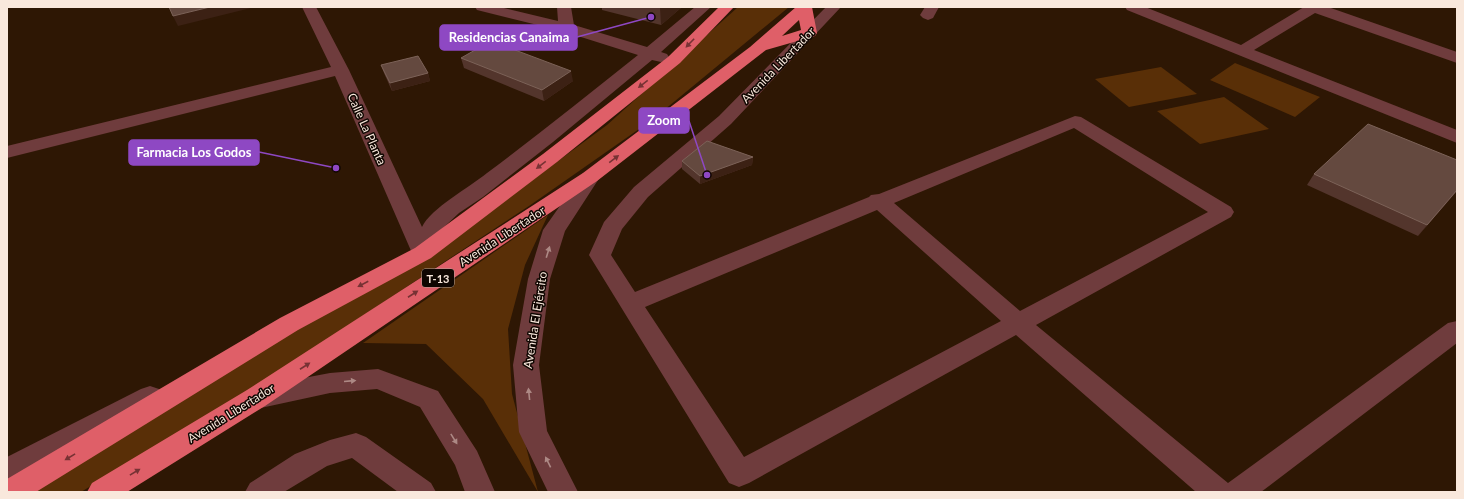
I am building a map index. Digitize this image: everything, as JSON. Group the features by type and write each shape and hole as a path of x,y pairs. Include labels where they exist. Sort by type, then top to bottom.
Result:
{"highway":[{"path":"705,7 706,26"},
{"name":"T-13","path":"11,492 289,324 423,253 550,158 674,60 706,26 727,7"},
{"name":"T-13","path":"804,7 809,32"},
{"name":"Avenida Libertador","path":"102,492 256,398 590,177 761,46 804,7"},
{"path":"761,46 809,32"}],"street":[{"name":"Calle La Planta","path":"309,7 341,70 423,253"},
{"path":"482,7 567,28 649,54 674,60"},
{"path":"564,7 567,28"},
{"path":"423,253 433,225 452,208 476,192 546,138 705,7"},
{"name":"Avenida Libertador","path":"631,303 600,255 612,227 641,192 725,120 834,7"},
{"path":"1132,7 1457,138"},
{"path":"1242,51 1314,7 1457,58"},
{"path":"7,152 341,70"},
{"path":"1075,121 1224,212 739,474 631,303 878,200 1075,121"},
{"name":"Avenida El Ejército","path":"563,492 533,432 526,365 539,279 554,230 590,177"},
{"path":"878,200 1018,323 1217,492"},
{"path":"7,471 289,324"},
{"path":"1238,492 1457,330"},
{"path":"256,398 330,383 378,379 429,399 467,460 480,492"},
{"path":"260,492 314,458 342,447 356,445 421,492"}],"shaded area":[{"path":"738,7 789,7 652,120 529,206 264,381 81,492 24,492 471,225 607,125"},
{"path":"1235,63 1320,97 1295,117 1210,80"},
{"path":"1161,67 1197,94 1129,107 1095,79"},
{"path":"1224,97 1269,129 1200,144 1157,111"},
{"path":"548,215 525,265 508,329 512,394 538,492 483,399 426,344 363,343"}],"building":[{"path":"169,7 210,7 173,16"},
{"path":"491,41 571,71 542,90 461,58"},
{"path":"418,56 428,73 390,83 381,65"},
{"path":"1368,124 1457,160 1457,190 1427,225 1314,174"},
{"path":"707,141 753,157 700,176 682,161"}],"place":[{"name":"Residencias Canaima","path":"651,17"},
{"name":"Farmacia Los Godos","path":"336,168"},
{"name":"Zoom","path":"707,175"}]}
